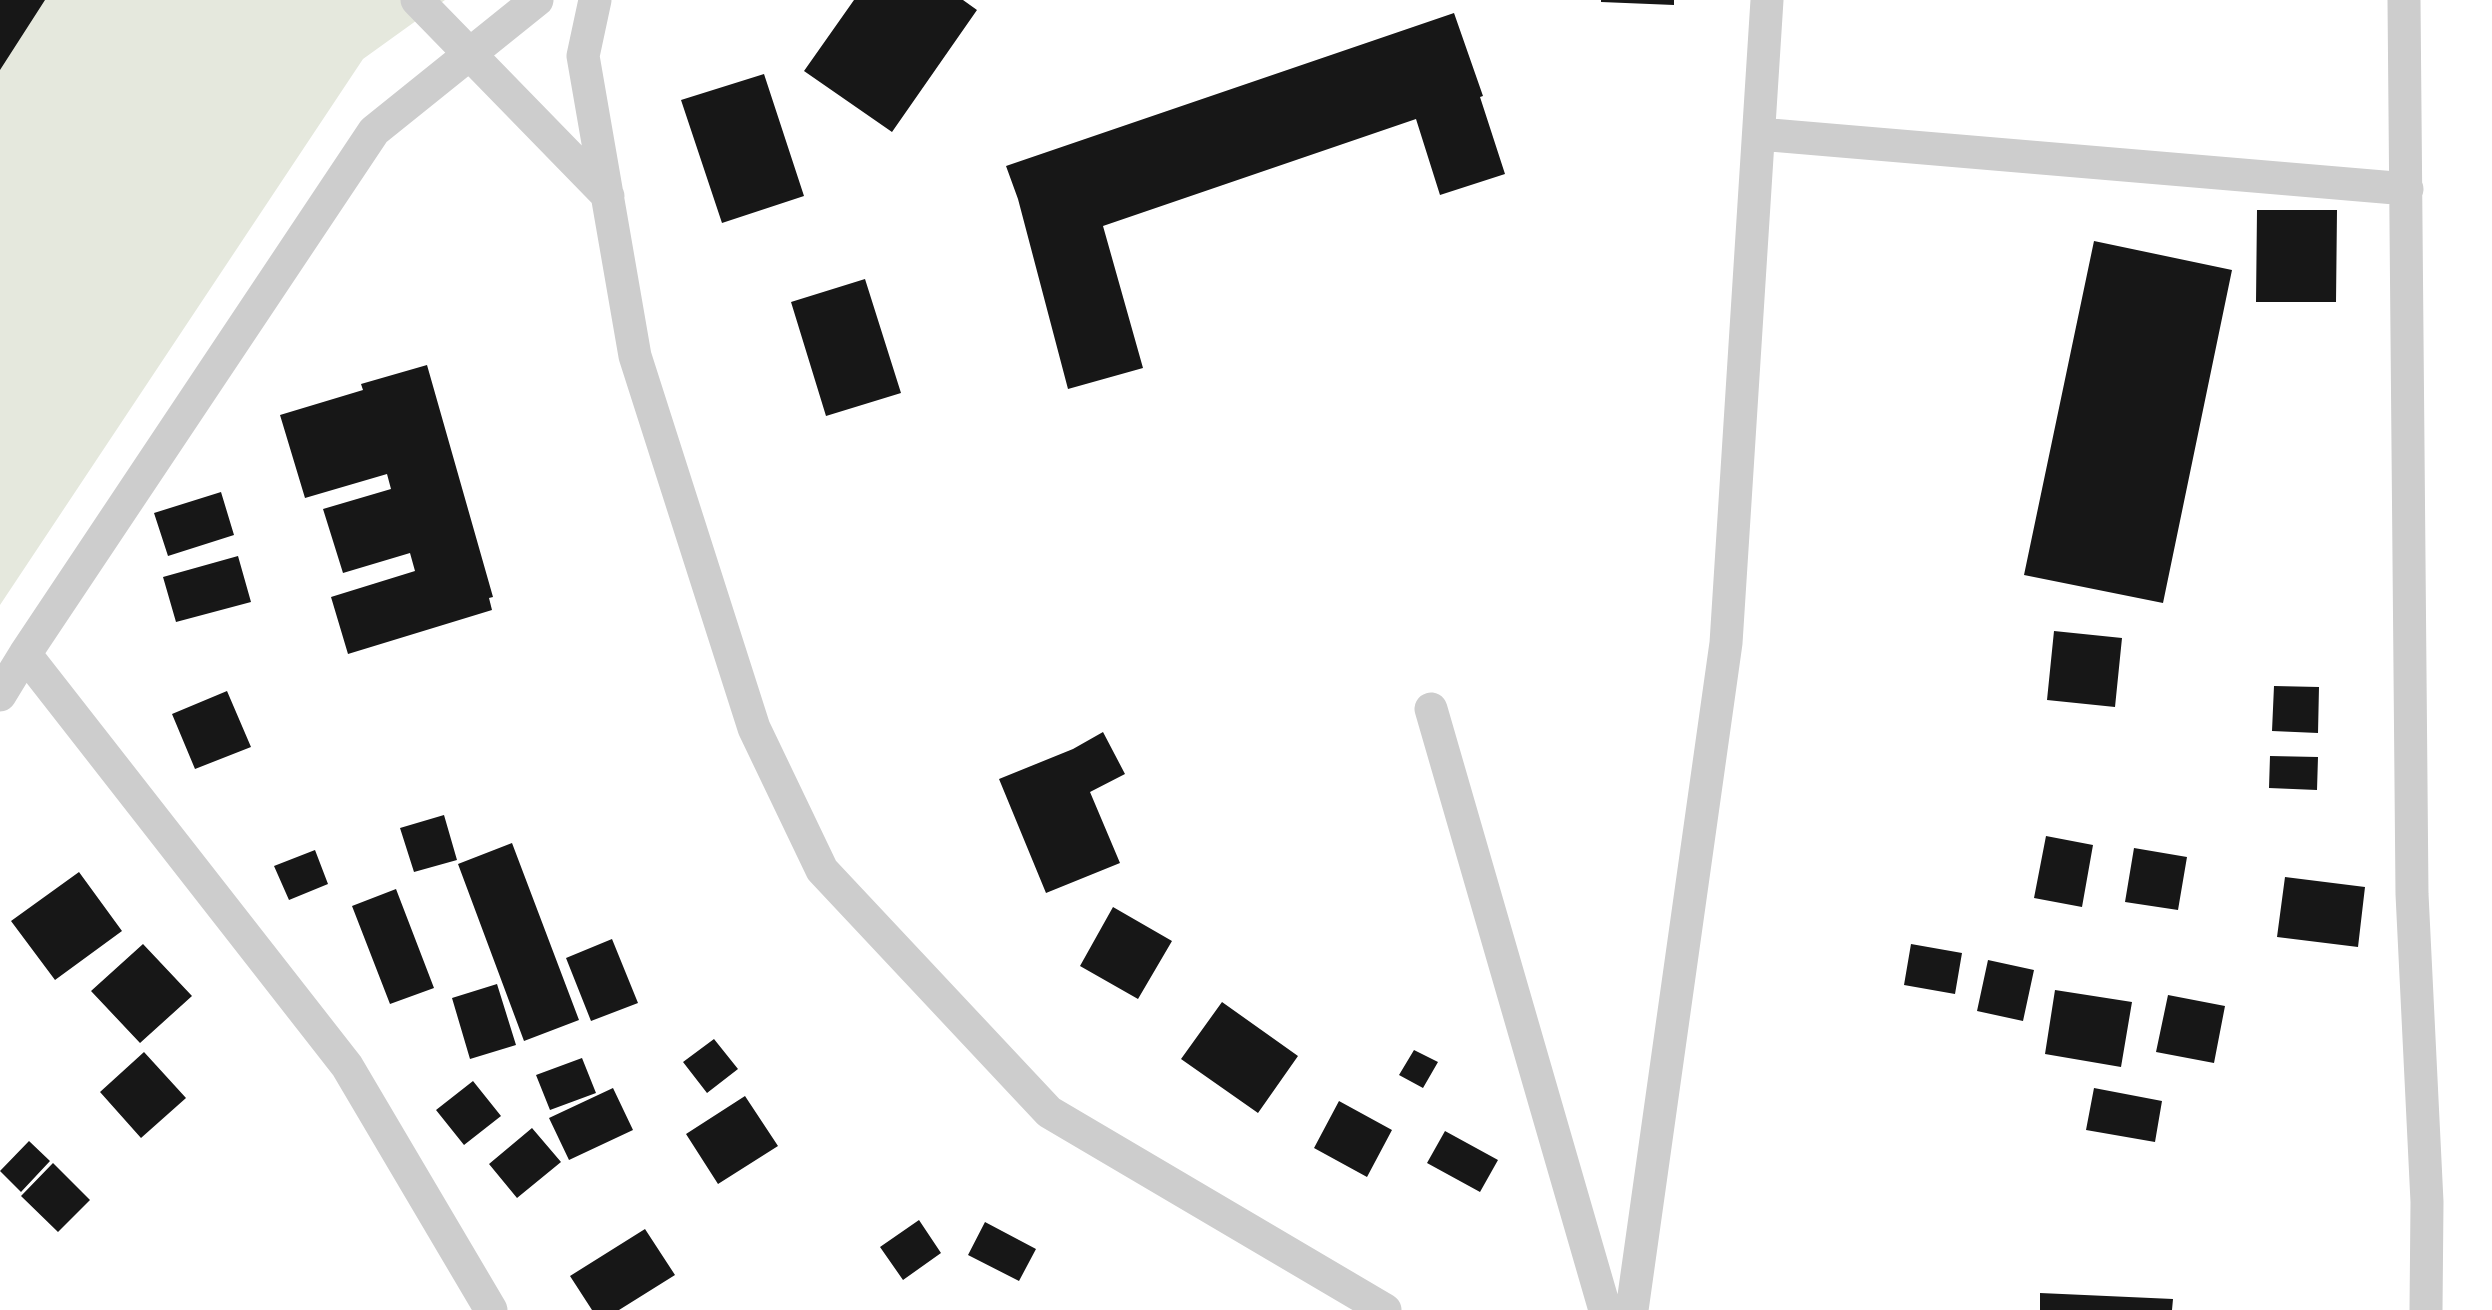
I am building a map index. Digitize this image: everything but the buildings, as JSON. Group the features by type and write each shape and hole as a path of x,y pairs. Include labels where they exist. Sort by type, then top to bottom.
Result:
{"street":[{"path":"417,0 608,196"},
{"path":"0,695 25,654 374,131 537,0"},
{"path":"595,0 583,56 635,356 754,728 822,870 1049,1112 1385,1310"},
{"path":"1632,1310 1726,644 1767,0"},
{"path":"2404,0 2412,894 2427,1202 2426,1310"},
{"path":"1759,134 2407,189"},
{"path":"25,654 347,1066 491,1310"},
{"path":"1431,709 1605,1310"}],"shaded area":[{"path":"0,0 445,0 363,59 0,605"}]}
